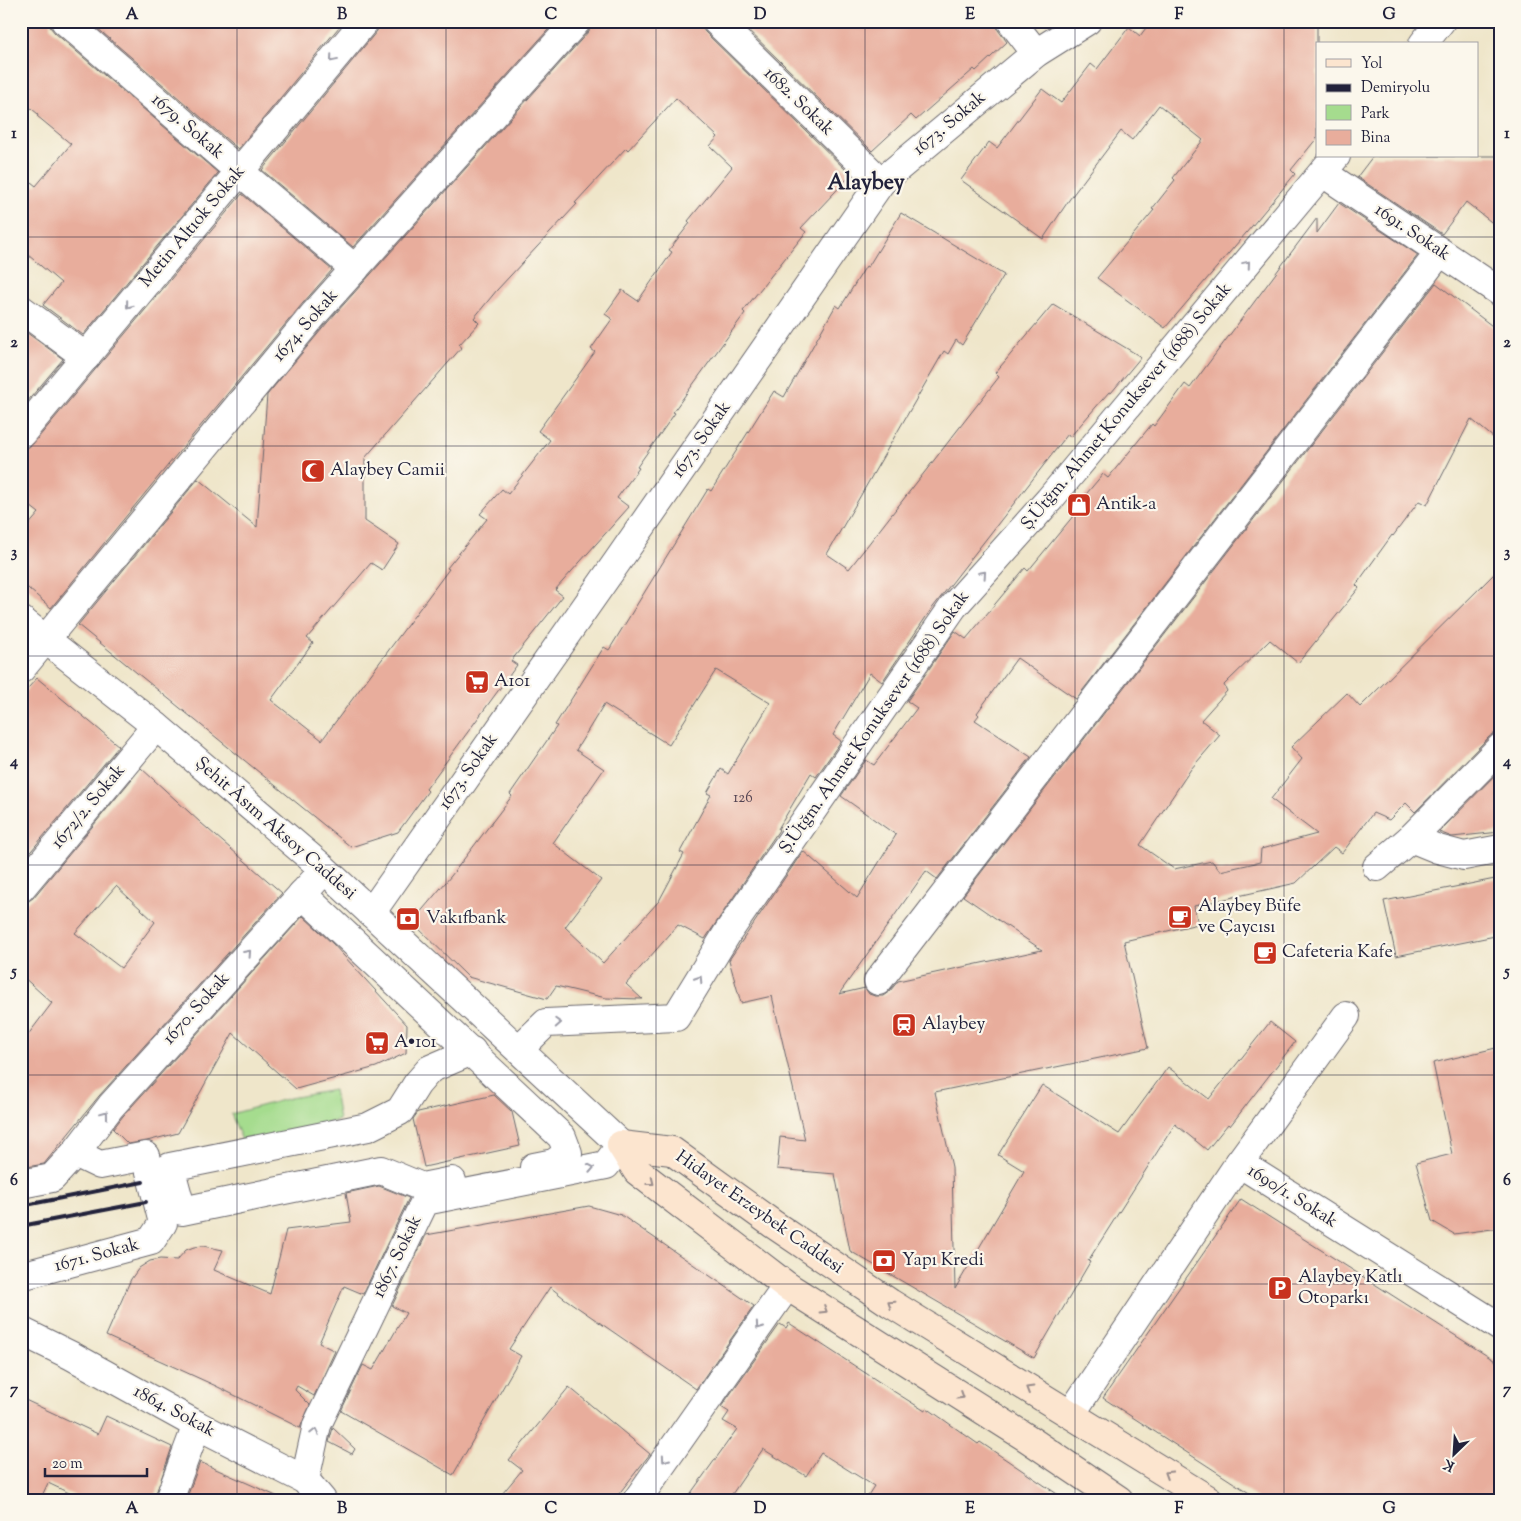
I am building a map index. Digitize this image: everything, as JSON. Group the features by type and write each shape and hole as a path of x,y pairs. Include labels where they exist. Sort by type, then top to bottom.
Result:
{"main road":[{"name":"Hidayet Erzeybek Caddesi","path":"621,1145 637,1171 787,1286 1027,1438 1119,1500"},
{"name":"Hidayet Erzeybek Caddesi","path":"621,1145 672,1151 773,1224 890,1303 1209,1500"}],"street":[{"name":"1679. Sokak","path":"65,21 239,172 355,269"},
{"name":"Metin Altıok Sokak","path":"21,434 365,21"},
{"name":"1674. Sokak","path":"21,669 315,313 577,21"},
{"name":"1682. Sokak","path":"716,21 880,182"},
{"path":"1011,21 1036,53"},
{"name":"1673. Sokak","path":"371,913 606,579 880,182 1036,53 1087,21"},
{"path":"1425,42 1441,21"},
{"name":"1691. Sokak","path":"1330,165 1440,252 1500,292"},
{"name":"Ş.Ütğm. Ahmet Konuksever (1688) Sokak","path":"519,1048 546,1023 676,1017 728,932 953,608 1049,500 1330,165"},
{"path":"878,981 1440,252"},
{"path":"21,309 86,358"},
{"name":"Şehit Âsım Aksoy Caddesi","path":"21,620 156,726 324,869 519,1048 621,1145"},
{"name":"1672/2. Sokak","path":"21,888 156,726"},
{"path":"1377,867 1411,838 1500,748"},
{"path":"1411,838 1438,849 1464,856 1500,849"},
{"name":"1670. Sokak","path":"75,1152 110,1106 324,869"},
{"path":"302,894 472,1051 562,1137 568,1153 554,1163 422,1187 381,1170 182,1212 170,1167 368,1127 400,1111 417,1084 430,1069 472,1051"},
{"path":"1239,1163 1346,1016"},
{"name":"1867. Sokak","path":"313,1490 317,1425 425,1201 606,1165 621,1145"},
{"path":"21,1184 52,1178 75,1152"},
{"name":"1671. Sokak","path":"21,1276 151,1241 163,1223 146,1156 100,1165 75,1152"},
{"name":"1690/1. Sokak","path":"1071,1414 1239,1163 1500,1327"},
{"path":"637,1500 787,1286"},
{"name":"1864. Sokak","path":"21,1331 72,1356 313,1490"},
{"path":"169,1500 197,1425"}],"green space":[{"path":"334,1090 339,1120 245,1147 231,1114 290,1098"}],"building":[{"path":"21,21 50,21 50,27 55,33 218,173 83,335 43,305 61,283 21,249 21,174 36,186 71,144 21,100"},
{"path":"89,21 344,21 238,149"},
{"path":"380,21 556,21 353,247 262,170 377,31"},
{"path":"592,21 701,21 701,26 705,32 851,175 801,228 806,232 743,311 745,313 673,412 675,413 617,498 629,507 555,590 563,596 511,661 517,665 426,789 428,791 398,832 351,847 78,625 198,479 257,527 267,395 327,323 589,31","holes":["676,98 718,137 710,146 732,167 688,221 690,223 669,250 672,252 638,301 622,290 605,314 612,319 591,349 595,352 538,431 550,440 508,494 502,489 480,514 487,519 447,568 449,569 322,740 271,700 313,643 307,638 371,563 382,570 399,544 365,521 365,458 462,347 459,345 479,323 474,318 497,290 626,148 628,150"]},
{"path":"739,21 996,21 998,30 1007,42 976,71 974,69 916,120 911,115 872,151"},
{"path":"1151,21 1317,21 1316,139 1291,170 1295,174 1165,328 1097,278 1154,210 1152,209 1175,180 1173,178 1203,140 1159,105 1132,140 1121,131 1069,200 1043,239 961,180 989,142 997,148 1042,89 1061,103 1091,64 1097,69 1129,27 1140,36"},
{"path":"1478,156 1500,156 1500,229 1466,202 1442,234 1357,177 1371,158 1478,158"},
{"path":"242,194 332,270 51,608 21,582 21,534 39,513 21,499 21,449 33,444"},
{"path":"1339,203 1418,255 1076,699 1017,658 977,713 979,715 975,720 1031,757 937,879 926,871 839,994 865,988 869,994 883,996 898,981 1042,950 963,896 1436,283 1500,332 1500,443 1471,419 1427,505 1419,501 1356,585 1359,588 1298,663 1270,640 1224,685 1227,691 1201,720 1220,735 1191,769 1140,845 1174,869 1212,861 1220,871 1260,862 1261,849 1317,834 1271,799 1302,759 1291,747 1347,693 1360,707 1500,568 1500,733 1495,733 1489,737 1415,812 1406,803 1389,820 1373,813 1342,853 1334,847 1296,883 1194,906 1198,924 1124,941 1148,1048 935,1092 952,1167 955,1289 1024,1171 998,1155 1042,1085 1119,1134 1168,1067 1209,1099 1270,1022 1295,1042 1230,1126 1228,1124 1207,1150 1175,1124 1088,1261 1090,1262 1034,1358 850,1251 835,1174 777,1169 780,1137 805,1140 772,996 741,1003 729,960 803,851 857,898 896,835 841,796 866,760 874,765 917,708 907,701 955,631 966,639 1025,568 1028,571 1074,515 1071,512 1103,474 1108,478 1152,424 1154,426 1185,384 1190,388 1317,218 1317,233"},
{"path":"901,213 1004,275 962,345 956,340 948,354 944,351 827,554 849,569 999,377 995,373 1053,304 1141,357 1070,437 1068,434 930,611 882,682 870,673 833,735 841,741 816,777 811,773 779,830 705,939 678,925 626,984 642,999 606,998 556,986 547,999 468,977 412,922 451,876 512,796 510,794 557,726 555,725 604,647 609,650 708,489 711,491 774,391 784,397 836,305 840,308 866,266 868,267","holes":["716,670 770,703 728,774 721,769 707,793 711,795 680,852 684,854 659,901 603,963 565,927 601,880 553,843 604,769 576,750 604,704 669,745"]},
{"path":"23,330 63,359 21,409 21,331"},
{"path":"37,678 119,746 21,863 21,696"},
{"path":"141,768 282,893 99,1096 44,1164 21,1168 21,1044 52,1003 21,975 21,903 33,898","holes":["116,886 155,922 121,968 75,933"]},
{"path":"1500,770 1500,832 1452,837 1439,832"},
{"path":"1500,878 1500,935 1396,956 1384,901"},
{"path":"303,916 333,944 407,1025 406,1053 376,1067 296,1089 233,1033 178,1133 128,1144 113,1129"},
{"path":"1500,1047 1500,1228 1454,1234 1432,1221 1416,1163 1452,1154 1433,1063"},
{"path":"494,1095 512,1112 520,1146 424,1167 413,1119 418,1112"},
{"path":"379,1186 409,1198 363,1294 344,1286 319,1343 335,1351 314,1396 297,1386 295,1390 310,1405 300,1428 216,1386 106,1336 131,1279 139,1268 150,1261 160,1259 177,1260 186,1250 194,1247 203,1246 223,1250 214,1270 270,1294 286,1230 351,1222 346,1193"},
{"name":"Alaybey Katlı Otoparkı","path":"1241,1199 1500,1364 1500,1500 1260,1500 1103,1398"},
{"path":"589,1206 621,1215 754,1306 696,1389 550,1287 509,1349 521,1356 453,1475 341,1411 363,1365 373,1370 406,1313 392,1306 426,1235"},
{"path":"789,1323 925,1411 927,1408 978,1444 980,1442 1066,1500 865,1500 874,1486 821,1453 806,1476 763,1449 728,1500 686,1500 737,1429 723,1421 729,1412 721,1407 780,1324 786,1328"},
{"path":"569,1387 650,1454 614,1500 497,1500 522,1470 509,1460"},
{"path":"21,1398 98,1434 106,1416 172,1447 154,1500 84,1500 48,1483 40,1500 21,1500"},
{"path":"333,1428 355,1449 352,1454 329,1442"},
{"path":"200,1462 285,1500 186,1500"}],"railway":[{"path":"21,1206 143,1182"},
{"path":"21,1226 146,1202"}],"place":[{"name":"Alaybey Camii","path":"313,471"},
{"name":"Antik-a","path":"1079,505"},
{"name":"A101","path":"477,682"},
{"name":"Alaybey Büfe ve Çaycısı","path":"1180,917"},
{"name":"Vakıfbank","path":"408,919"},
{"name":"Cafeteria Kafe","path":"1265,953"},
{"name":"Alaybey","path":"904,1025"},
{"name":"A•101","path":"377,1043"},
{"name":"Yapı Kredi","path":"884,1261"},
{"name":"Alaybey Katlı Otoparkı","path":"1280,1288"}],"district":[{"name":"Alaybey","path":"866,184"}]}
